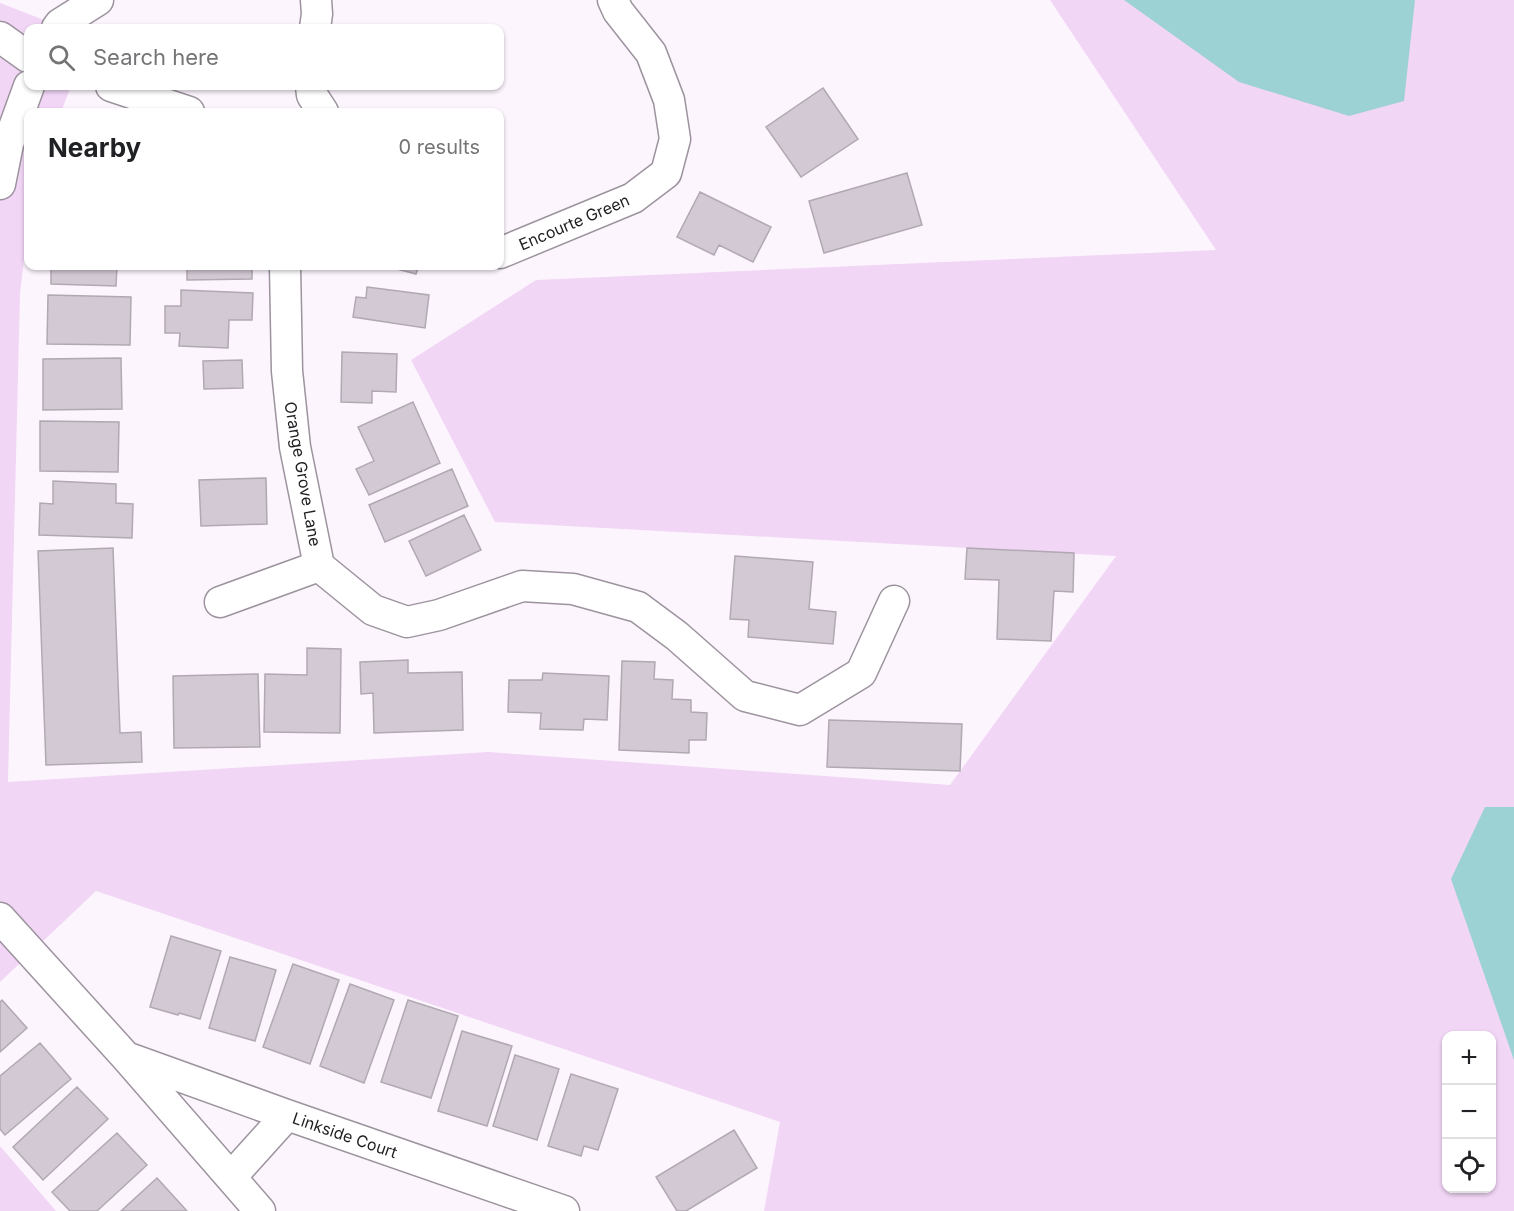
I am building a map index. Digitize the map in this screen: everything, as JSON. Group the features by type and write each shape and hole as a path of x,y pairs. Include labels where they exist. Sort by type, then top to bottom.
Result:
{"street":[{"path":"60,24 98,0"},
{"path":"316,0 316,24"},
{"name":"Encourte Green","path":"504,251 633,198 666,173 675,139 669,100 651,53 618,11 613,0"},
{"path":"0,37 24,54"},
{"path":"0,184 8,144 28,90"},
{"path":"123,90 177,108"},
{"path":"312,90 321,108"},
{"name":"Orange Grove Lane","path":"285,270 286,371 295,447 319,566 373,610 407,622 439,615 522,586 573,589 638,607 677,636 745,696 800,710 861,673 894,601"},
{"path":"220,602 319,566"},
{"name":"Linkside Court","path":"0,918 126,1057 260,1211"},
{"name":"Linkside Court","path":"126,1057 564,1211"},
{"path":"231,1177 287,1115"}],"shaded area":[{"path":"1050,0 1514,0 1514,1211 764,1211 780,1122 96,891 0,982 0,3 55,24 24,24 24,90 69,90 63,108 24,108 24,260 20,294 8,782 488,752 950,785 1116,556 495,522 411,360 536,280 1216,250"},
{"path":"0,1146 56,1211 0,1211"}],"water":[{"path":"1124,0 1415,0 1404,101 1349,116 1239,82"},
{"path":"1485,807 1514,807 1514,1060 1451,879"}],"building":[{"path":"823,88 858,139 801,177 766,127"},
{"path":"907,173 922,225 824,253 809,201"},
{"path":"700,192 771,227 753,262 719,245 714,255 677,237"},
{"path":"51,270 117,270 116,286 51,284"},
{"path":"187,270 252,270 252,279 187,280"},
{"path":"401,270 418,270 416,274"},
{"path":"367,287 429,295 425,328 353,317 356,297 366,298"},
{"path":"181,290 253,293 252,320 229,320 228,348 179,346 180,333 165,333 165,306 181,306"},
{"path":"48,295 131,297 130,345 47,344"},
{"path":"342,352 397,354 396,392 372,391 372,403 341,402"},
{"path":"121,358 122,409 43,410 43,359"},
{"path":"242,360 243,388 204,389 203,361"},
{"path":"413,402 440,463 369,495 356,469 374,461 358,427"},
{"path":"40,421 119,422 118,472 40,471"},
{"path":"452,469 468,506 385,542 369,505"},
{"path":"266,478 267,524 201,526 199,480"},
{"path":"53,481 116,484 116,503 133,504 132,538 39,535 40,503 53,504"},
{"path":"464,515 481,550 426,576 409,541"},
{"path":"113,548 120,733 141,732 142,762 46,765 38,551"},
{"path":"967,548 1074,553 1073,592 1054,591 1051,641 997,639 999,580 965,579"},
{"path":"735,556 813,562 809,609 836,612 833,644 748,637 749,620 730,619"},
{"path":"307,648 341,649 340,733 264,732 265,674 307,675"},
{"path":"408,660 408,673 462,672 463,730 374,733 373,693 361,694 360,662"},
{"path":"622,661 655,662 654,679 673,680 672,699 691,700 691,712 707,713 706,740 689,740 689,753 619,750"},
{"path":"543,673 609,676 607,720 584,719 583,730 540,729 541,713 508,712 509,680 542,680"},
{"path":"258,674 260,747 174,748 173,676"},
{"path":"829,720 962,724 960,771 827,767"},
{"path":"171,936 221,951 200,1019 150,1007"},
{"path":"230,957 276,970 255,1041 209,1028"},
{"path":"293,964 339,980 310,1064 263,1047"},
{"path":"350,984 394,1000 364,1083 320,1066"},
{"path":"2,1000 27,1028 0,1052 0,1002"},
{"path":"408,1000 458,1016 431,1098 381,1082"},
{"path":"462,1031 512,1046 487,1126 438,1111"},
{"path":"40,1043 71,1079 5,1135 0,1129 0,1076"},
{"path":"515,1055 559,1069 537,1140 493,1126"},
{"path":"571,1074 618,1089 598,1150 584,1146 581,1156 548,1146"},
{"path":"77,1087 108,1119 43,1180 13,1147"},
{"path":"734,1130 757,1168 686,1211 677,1211 656,1177"},
{"path":"117,1133 147,1165 97,1211 70,1211 52,1192"},
{"path":"157,1178 187,1211 121,1211"}]}
